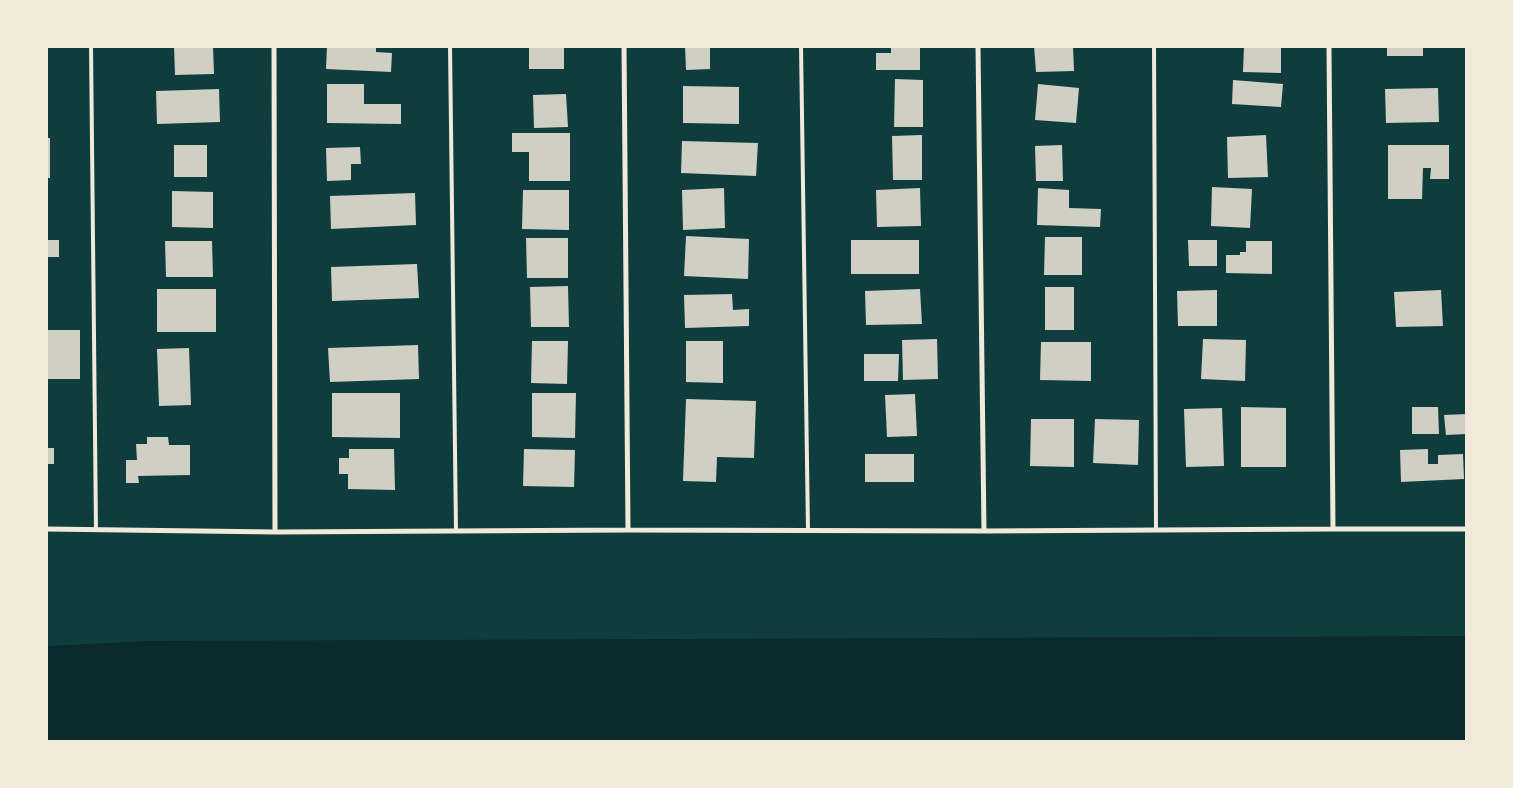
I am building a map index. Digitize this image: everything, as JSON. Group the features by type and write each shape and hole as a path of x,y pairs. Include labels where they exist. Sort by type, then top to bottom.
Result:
{"street":[{"path":"274,46 275,532"},
{"path":"624,46 628,530"},
{"path":"978,46 984,531"},
{"path":"1329,46 1333,528"},
{"path":"46,529 275,532 1467,529"}],"lane":[{"path":"91,46 96,530"},
{"path":"450,46 456,531"},
{"path":"801,46 808,531"},
{"path":"1154,46 1156,530"}],"water":[{"path":"1467,636 1467,742 46,742 46,646 151,641"}],"building":[{"path":"174,46 213,46 214,74 175,75"},
{"path":"327,46 376,46 376,52 392,53 391,72 326,69"},
{"path":"529,46 564,46 564,69 529,69"},
{"path":"685,46 710,46 710,69 686,70"},
{"path":"891,46 920,46 920,70 876,70 876,53 891,53"},
{"path":"1034,46 1073,46 1074,71 1036,72"},
{"path":"1244,46 1281,46 1281,73 1243,72"},
{"path":"1387,46 1423,46 1423,56 1387,56"},
{"path":"895,79 923,80 923,127 894,127"},
{"path":"1233,80 1283,84 1281,107 1232,104"},
{"path":"327,84 364,84 364,104 401,104 401,124 327,123"},
{"path":"1038,84 1079,88 1076,123 1035,120"},
{"path":"683,86 739,87 739,124 683,123"},
{"path":"1438,88 1439,122 1386,123 1385,89"},
{"path":"219,89 220,122 157,124 156,91"},
{"path":"566,94 568,127 534,128 533,95"},
{"path":"512,133 570,133 570,181 529,181 529,152 512,152"},
{"path":"922,135 922,180 893,180 892,136"},
{"path":"1266,135 1268,177 1228,178 1227,137"},
{"path":"46,138 50,138 50,178 46,178"},
{"path":"682,141 758,143 756,176 681,173"},
{"path":"174,145 207,145 207,177 174,177"},
{"path":"1062,145 1063,181 1036,181 1035,146"},
{"path":"1388,145 1449,145 1449,179 1430,179 1431,168 1423,168 1422,199 1388,199"},
{"path":"360,147 361,164 351,164 351,180 327,181 326,148"},
{"path":"1212,187 1252,189 1250,228 1211,226"},
{"path":"724,188 725,228 683,230 682,190"},
{"path":"920,188 921,226 877,227 876,190"},
{"path":"1038,188 1069,190 1069,208 1101,209 1100,227 1037,225"},
{"path":"523,190 569,190 569,230 522,229"},
{"path":"172,191 213,192 213,228 172,227"},
{"path":"415,193 416,225 331,229 330,196"},
{"path":"686,236 749,239 748,279 684,276"},
{"path":"1045,237 1082,237 1082,275 1044,275"},
{"path":"526,238 568,238 568,278 527,278"},
{"path":"46,240 59,240 59,257 46,257"},
{"path":"851,240 919,240 919,274 851,274"},
{"path":"1188,240 1217,240 1217,266 1189,266"},
{"path":"165,241 212,241 213,277 166,277"},
{"path":"1246,241 1272,241 1272,274 1226,273 1226,255 1240,255 1240,252 1246,252"},
{"path":"417,264 419,298 332,301 331,267"},
{"path":"568,286 569,327 531,327 530,287"},
{"path":"1045,287 1074,287 1074,330 1045,330"},
{"path":"157,289 216,289 216,332 157,332"},
{"path":"920,289 922,324 866,325 865,291"},
{"path":"1217,290 1217,326 1178,326 1177,291"},
{"path":"1441,290 1443,326 1396,327 1394,292"},
{"path":"732,294 733,310 749,309 749,326 685,328 684,295"},
{"path":"46,330 80,330 80,379 46,379"},
{"path":"937,339 938,379 903,380 902,340"},
{"path":"1203,339 1246,340 1245,381 1201,379"},
{"path":"532,341 568,341 567,384 531,383"},
{"path":"686,341 723,341 723,383 686,382"},
{"path":"1041,342 1091,342 1091,381 1040,380"},
{"path":"418,345 419,379 330,382 328,348"},
{"path":"189,348 191,405 159,406 157,349"},
{"path":"864,354 899,354 898,381 864,381"},
{"path":"332,393 400,393 400,438 332,437"},
{"path":"532,393 576,393 575,438 532,437"},
{"path":"915,394 917,436 887,437 885,395"},
{"path":"686,399 756,401 754,458 717,457 716,482 683,481"},
{"path":"1241,407 1286,408 1286,467 1241,467"},
{"path":"1412,407 1438,407 1439,434 1412,434"},
{"path":"1222,408 1224,466 1186,467 1184,409"},
{"path":"1467,414 1467,434 1446,435 1444,415"},
{"path":"1031,419 1074,419 1074,467 1030,466"},
{"path":"1095,419 1139,420 1138,465 1093,463"},
{"path":"147,437 168,437 169,445 190,445 190,475 138,476 139,483 126,483 126,460 137,460 136,444 147,444"},
{"path":"46,448 54,448 54,464 46,464"},
{"path":"349,449 394,449 395,490 348,489 348,474 339,474 339,458 349,458"},
{"path":"524,449 575,450 574,487 523,486"},
{"path":"1428,449 1428,464 1438,464 1438,455 1463,454 1464,479 1401,482 1400,450"},
{"path":"865,454 914,454 914,482 865,482"}]}
